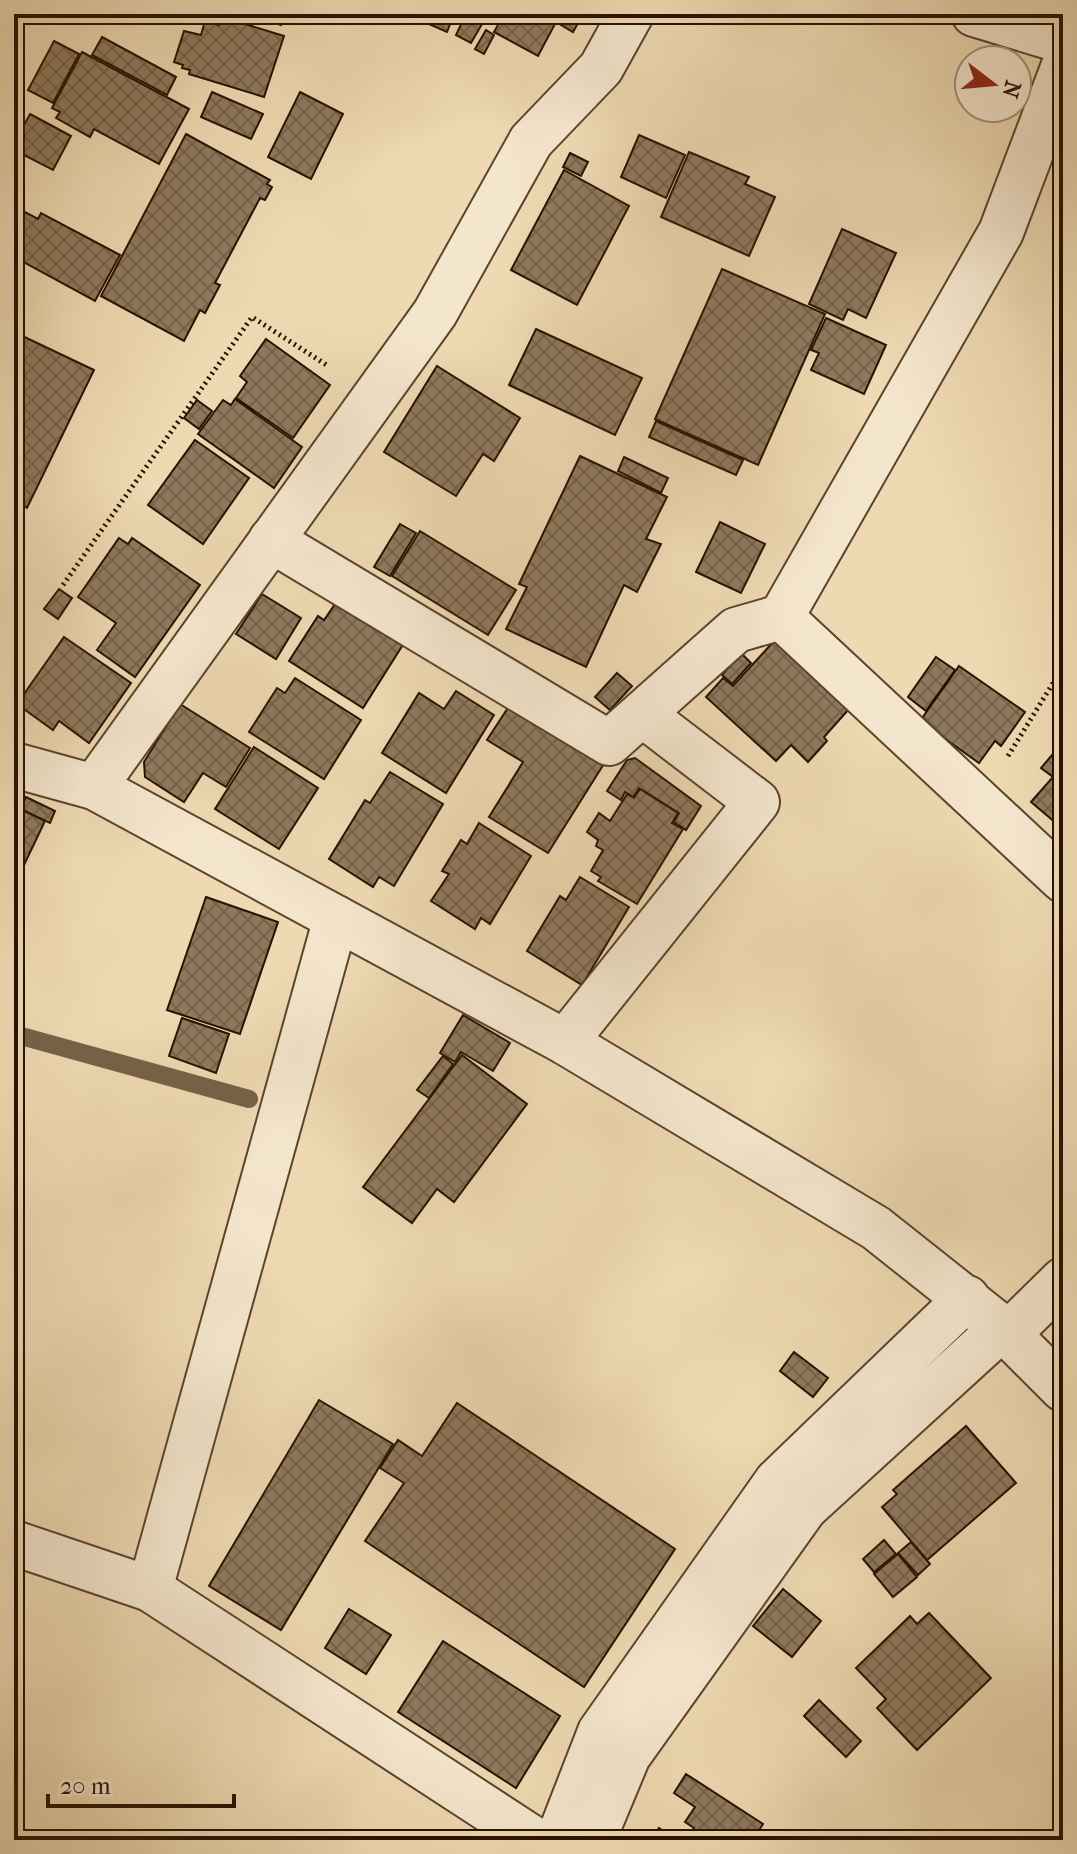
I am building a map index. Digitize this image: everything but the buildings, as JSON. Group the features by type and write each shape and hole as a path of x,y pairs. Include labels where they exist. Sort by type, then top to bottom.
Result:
{"street":[{"path":"94,787 435,313 531,141 601,68 631,14"},
{"path":"974,14 1063,41"},
{"path":"271,540 609,743 736,630 781,617 1001,232 1063,68"},
{"path":"781,617 1063,880"},
{"path":"565,1042 757,802 642,714"},
{"path":"14,765 94,787 565,1042 876,1228 967,1298 1063,1389"},
{"path":"150,1589 336,918"},
{"path":"593,1840 628,1756 805,1508 1063,1280"},
{"path":"558,1840 600,1732 777,1481 967,1298"},
{"path":"14,1543 150,1589 535,1840"}],"path":[{"path":"63,585 252,317 375,396"},
{"path":"980,801 1063,667"}],"waterway":[{"path":"14,1034 249,1099"}]}
